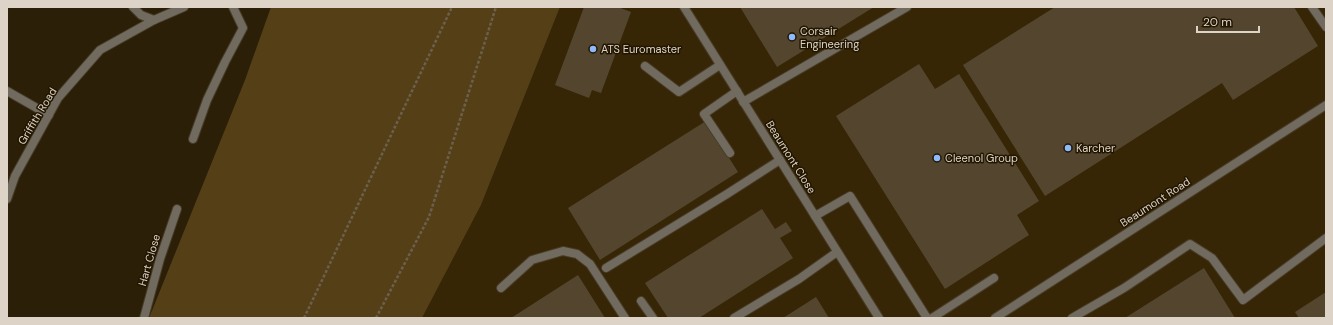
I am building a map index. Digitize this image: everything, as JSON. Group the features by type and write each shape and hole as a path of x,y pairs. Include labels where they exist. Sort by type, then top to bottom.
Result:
{"street":[{"path":"133,7 141,15 154,20"},
{"name":"Griffith Road","path":"7,199 15,176 58,98 100,50 154,20 184,7"},
{"path":"193,139 207,100 224,62 243,28 233,7"},
{"name":"Beaumont Close","path":"684,7 879,318"},
{"path":"743,102 906,7"},
{"path":"1312,7 1323,18 1326,27"},
{"path":"646,66 679,92 720,65"},
{"path":"7,91 49,115"},
{"path":"730,153 704,114 737,91"},
{"name":"Beaumont Road","path":"995,318 1326,105"},
{"path":"606,268 780,160"},
{"path":"815,216 850,196 928,318"},
{"name":"Hart Close","path":"144,318 160,259 177,209"},
{"path":"1072,318 1124,288 1190,244 1212,258 1243,300 1326,238"},
{"path":"501,288 532,260 563,251 576,254 590,264 625,318"},
{"path":"734,318 798,279 837,252"},
{"path":"932,318 994,278"},
{"path":"641,301 652,318"}],"path":[{"path":"304,318 452,7"},
{"path":"376,318 429,217 496,7"}],"shaded area":[{"path":"271,7 560,7 481,205 422,318 149,318 245,80"},
{"path":"560,7 1326,7 1326,318 422,318 481,205"}],"building":[{"name":"ATS Euromaster","path":"584,7 618,7 631,12 601,93 592,90 589,98 555,85"},
{"name":"Corsair Engineering","path":"740,7 874,7 777,67"},
{"name":"Karcher","path":"1055,7 1294,7 1318,46 1233,100 1222,83 1045,196 963,65"},
{"name":"Cleenol Group","path":"919,64 935,89 959,74 1039,201 1017,215 1029,235 945,289 836,116"},
{"path":"706,121 738,172 600,260 568,208"},
{"path":"762,209 775,229 786,222 792,231 780,238 793,258 699,318 668,318 645,283"},
{"path":"1204,268 1235,318 1125,318"},
{"path":"578,275 605,318 511,318"},
{"path":"1326,292 1326,318 1299,318 1295,312"},
{"path":"816,297 829,318 783,318"}],"place":[{"name":"Corsair Engineering","path":"792,37"},
{"name":"ATS Euromaster","path":"593,49"},
{"name":"Karcher","path":"1068,148"},
{"name":"Cleenol Group","path":"937,158"}]}
